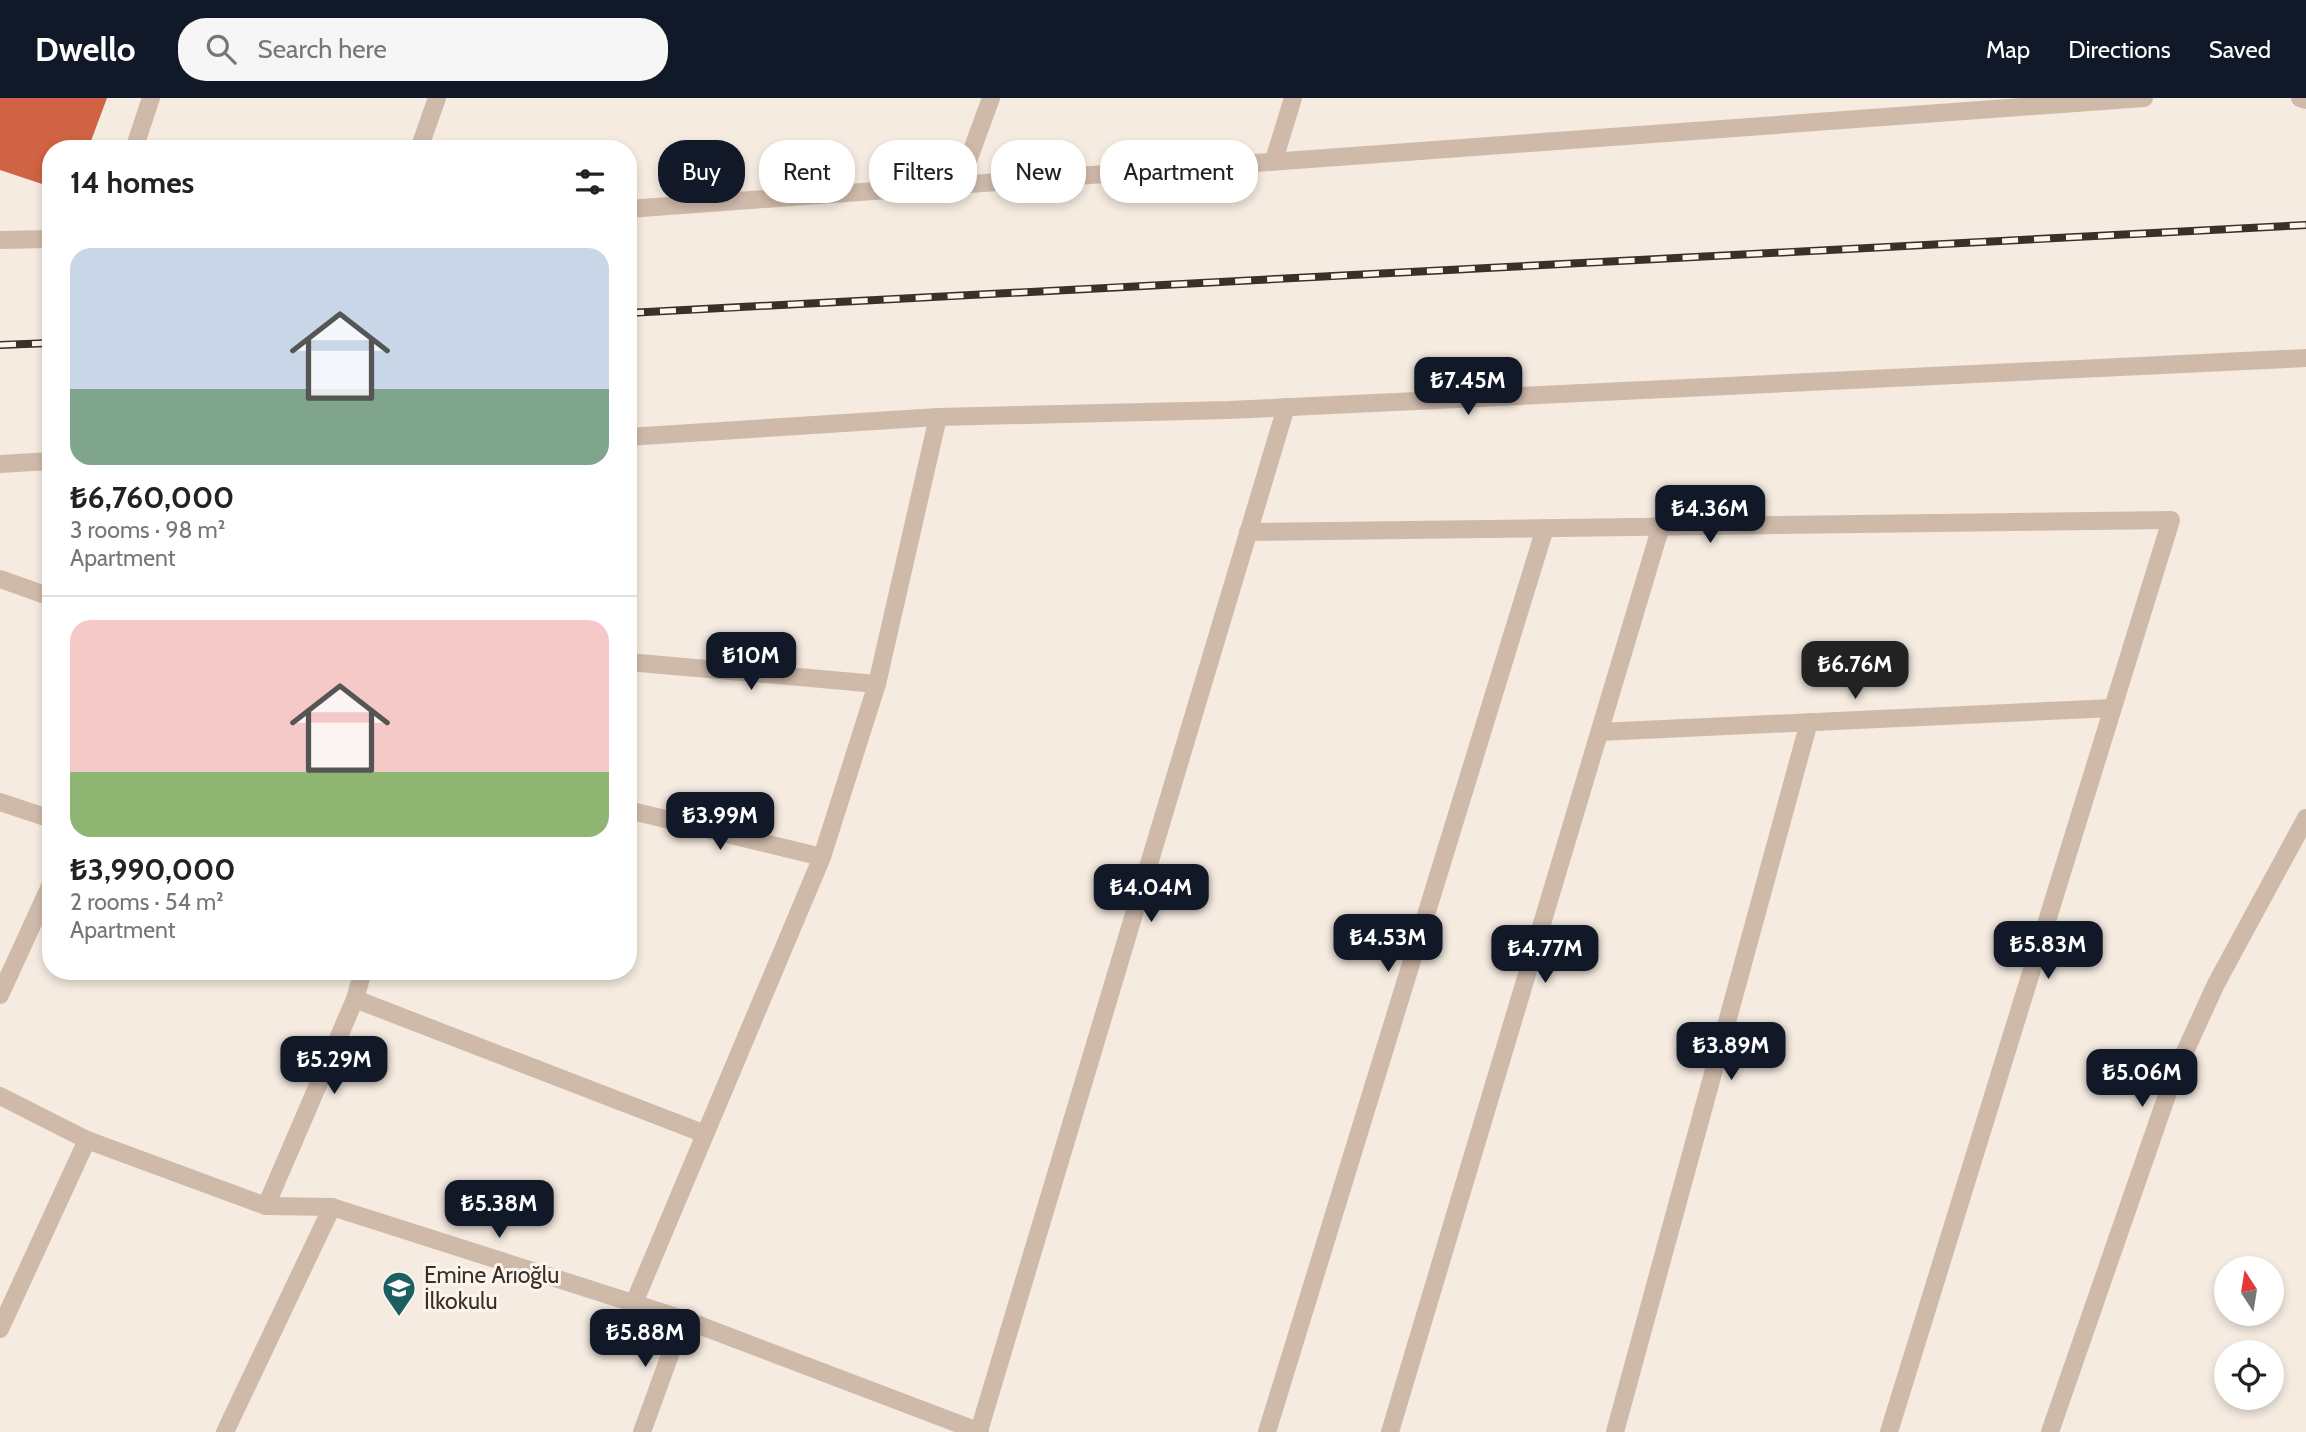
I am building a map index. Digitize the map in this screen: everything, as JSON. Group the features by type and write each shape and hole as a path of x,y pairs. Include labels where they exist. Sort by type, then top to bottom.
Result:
{"street":[{"path":"137,140 151,98"},
{"path":"422,140 437,98"},
{"path":"976,140 991,98"},
{"path":"1274,160 1293,98"},
{"path":"977,182 2144,98"},
{"path":"2300,98 2306,100"},
{"path":"637,208 869,190"},
{"path":"0,240 42,239"},
{"path":"637,436 938,417 1286,407 2306,358"},
{"path":"0,1096 87,1140 266,1206 332,1207 683,1319 980,1432 1286,407"},
{"path":"634,1303 821,857 877,684 938,417"},
{"path":"0,464 42,462"},
{"path":"1248,532 2171,520 1889,1432"},
{"path":"1390,1432 1661,527"},
{"path":"1267,1432 1545,528"},
{"path":"0,579 42,594"},
{"path":"637,664 877,684"},
{"path":"1601,732 2112,708"},
{"path":"1615,1432 1809,722"},
{"path":"0,802 42,816"},
{"path":"637,812 821,857"},
{"path":"2050,1432 2173,1078 2216,984 2306,818"},
{"path":"0,996 42,904"},
{"path":"266,1206 355,999 360,980"},
{"path":"355,999 705,1134"},
{"path":"0,1329 87,1140"},
{"path":"225,1432 332,1207"},
{"path":"642,1432 683,1319"}],"building":[{"path":"0,98 107,98 91,140 42,140 42,184 0,170"}],"railway":[{"path":"637,313 2306,225"},
{"path":"0,345 42,343"}],"place":[{"name":"Emine Arıoğlu İlkokulu","path":"399,1318"}]}
